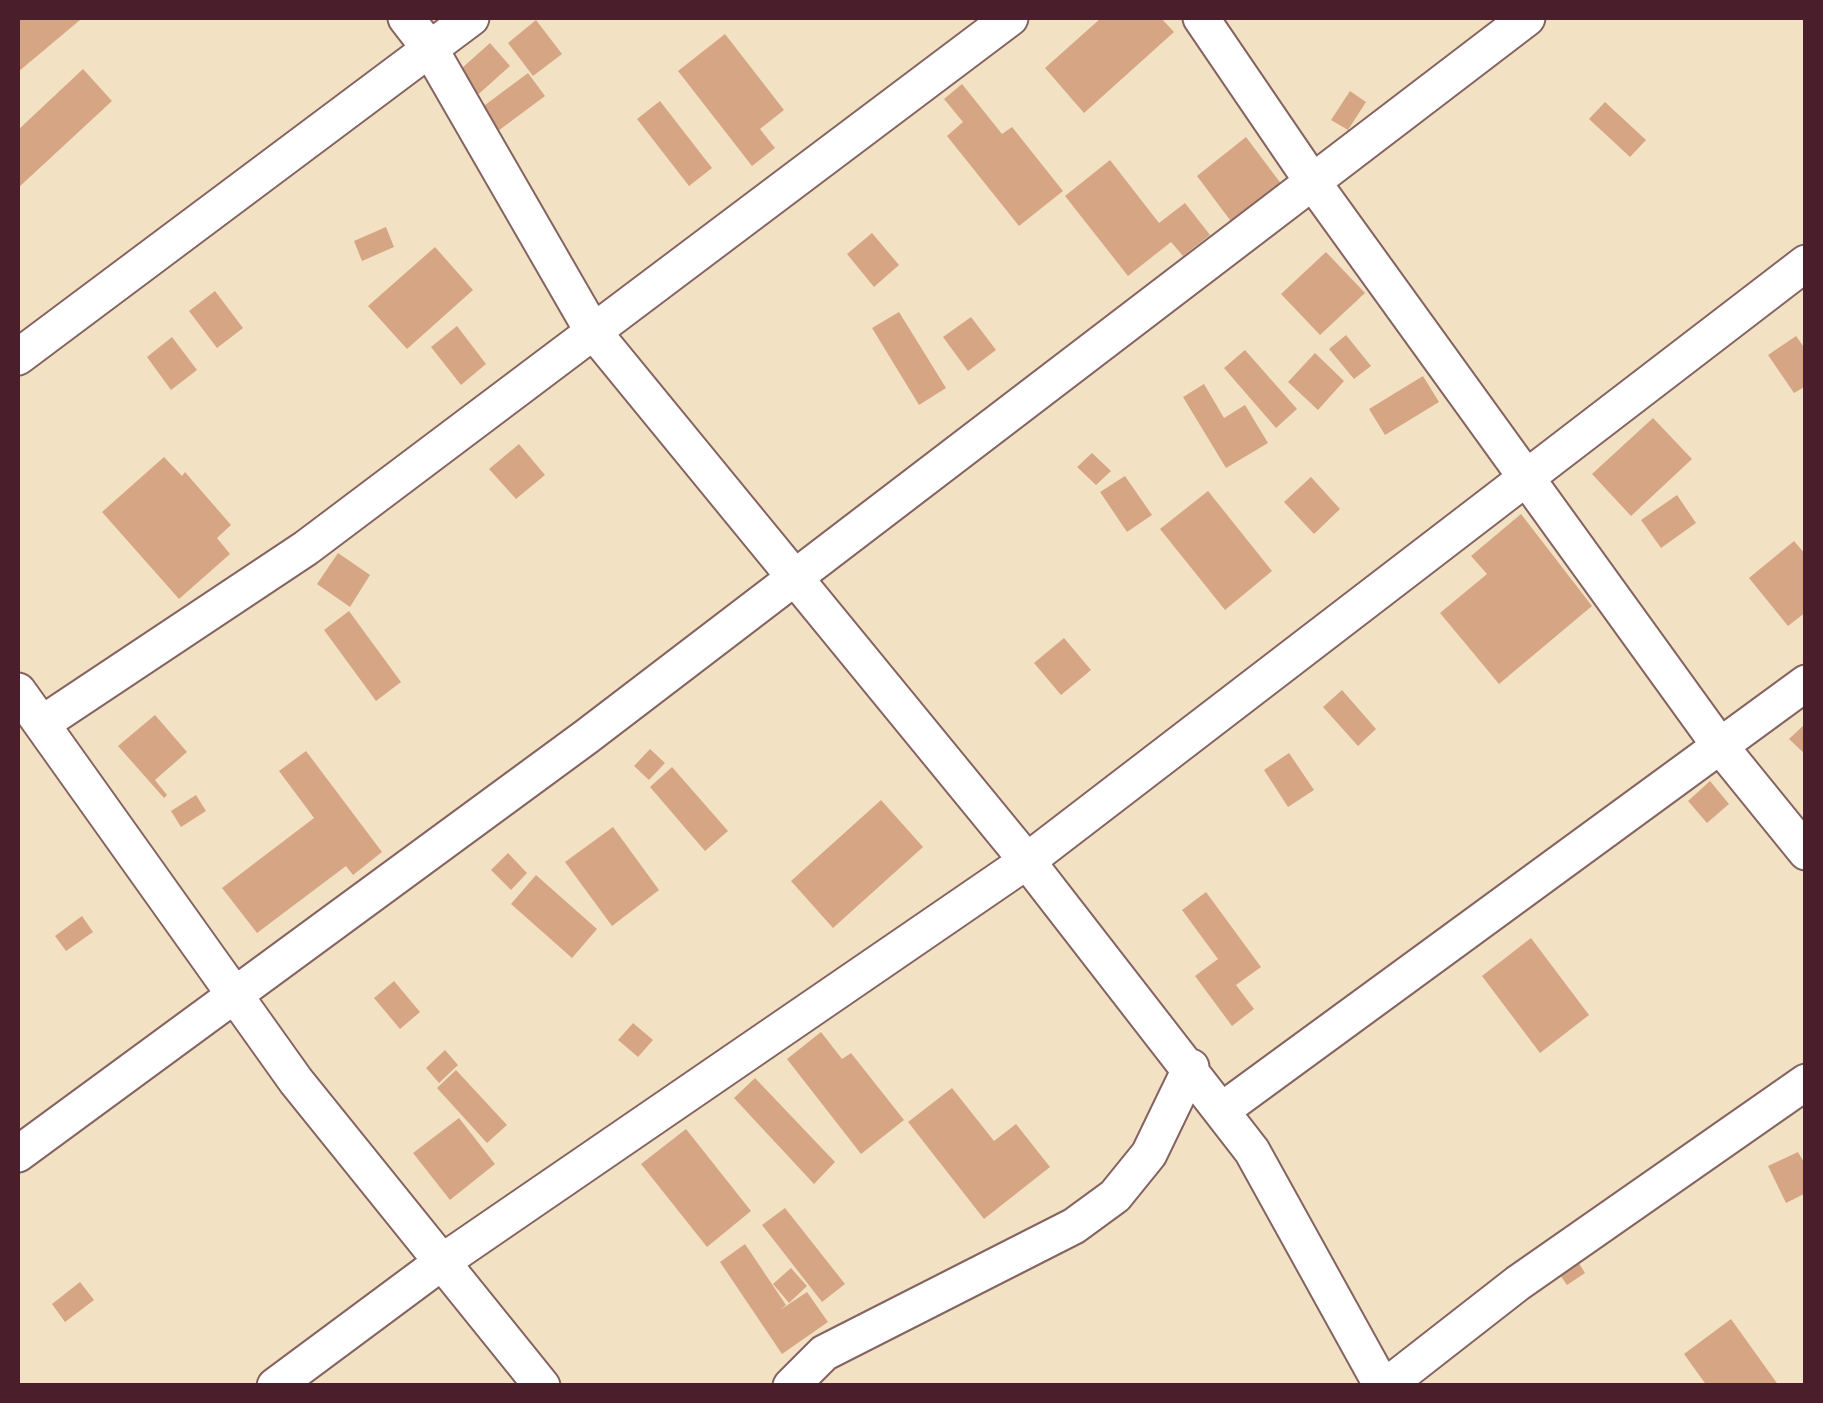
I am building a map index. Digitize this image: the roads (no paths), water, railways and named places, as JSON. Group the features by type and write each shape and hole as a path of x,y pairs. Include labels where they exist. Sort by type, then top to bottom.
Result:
{"street":[{"path":"406,18 430,50 592,330 1191,1067 1252,1151 1384,1386 1518,1283 1806,1082"},
{"path":"18,356 471,18"},
{"path":"43,723 306,548 1010,18"},
{"path":"1201,18 1312,181 1720,746 1806,852"},
{"path":"18,1154 792,579 1527,18"},
{"path":"275,1386 442,1262 1027,861 1806,262"},
{"path":"1221,1111 1806,683"},
{"path":"18,691 296,1082 542,1386"},
{"path":"790,1386 824,1353 1074,1226 1115,1196 1149,1154 1191,1067"}]}
